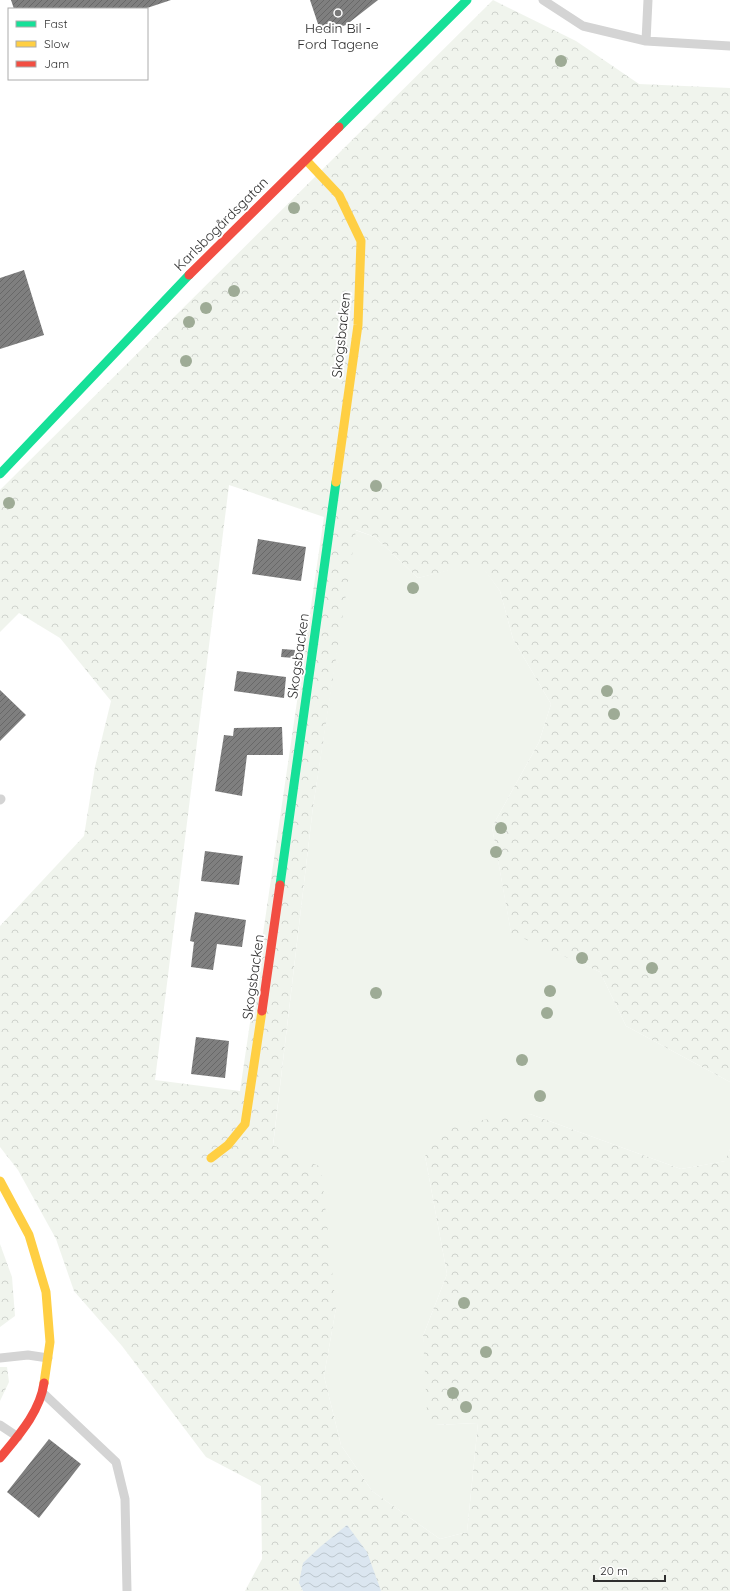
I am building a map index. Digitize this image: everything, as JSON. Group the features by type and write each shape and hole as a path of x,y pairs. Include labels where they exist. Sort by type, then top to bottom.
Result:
{"street":[{"name":"Karlsbogårdsgatan","path":"0,474 172,292 467,0"},
{"name":"Skogsbacken","path":"211,1158 228,1145 245,1124 358,326 361,241 339,194 306,160"},
{"path":"0,1181 29,1235 46,1292 50,1342 43,1393 25,1427 0,1458"}],"lane":[{"path":"543,0 583,26 646,41 730,46"},
{"path":"646,41 648,0"},
{"path":"0,1358 28,1355 48,1358"},
{"path":"43,1393 116,1462 125,1499 127,1591"},
{"path":"0,1425 18,1437"}],"green space":[{"path":"493,0 576,41 639,84 730,88 730,1082 626,1026 600,972 511,933 492,827 539,742 551,704 513,639 500,591 479,563 418,578 375,537 356,530 313,807 273,1145 321,1167 336,1308 324,1376 341,1445 372,1491 440,1539 467,1532 478,1423 435,1425 427,1412 423,1336 447,1274 425,1156 445,1125 530,1114 681,1169 725,1161 730,1149 730,1591 381,1591 347,1526 340,1532 299,1583 303,1591 245,1591 262,1559 261,1486 206,1457 122,1346 74,1291 56,1239 18,1170 0,1147 0,926 84,836 95,767 111,701 60,638 19,613 0,632 0,490","holes":["229,485 324,517 240,1091 155,1080"]},
{"path":"355,530 375,537 418,578 479,562 500,591 513,639 551,704 539,742 492,827 511,932 600,972 626,1026 730,1082 730,1149 726,1161 681,1169 530,1114 425,1156 447,1274 423,1336 436,1425 478,1423 467,1532 440,1539 372,1491 341,1445 324,1376 336,1308 273,1146 313,807"},
{"path":"0,1244 12,1277 15,1316 0,1327"},
{"path":"0,1367 7,1367 9,1382 0,1401"}],"water":[{"path":"347,1525 367,1552 381,1591 303,1591 299,1583 303,1563"}],"building":[{"path":"11,0 171,0 147,8 14,8"},
{"name":"Hedin Bil - Ford Tagene","path":"310,0 378,0 346,25 321,33"},
{"path":"24,270 44,335 0,349 0,278"},
{"path":"258,539 306,547 301,581 252,574"},
{"path":"282,649 295,650 294,658 281,657"},
{"path":"237,671 286,677 284,698 234,691"},
{"path":"0,690 26,715 0,741"},
{"path":"282,727 283,755 247,755 242,796 215,791 224,735 233,736 234,728"},
{"path":"205,851 243,856 239,885 201,881"},
{"path":"195,912 246,920 242,947 217,944 213,970 191,967 194,942 190,941"},
{"path":"196,1037 229,1041 225,1078 191,1074"},
{"path":"49,1439 81,1464 39,1518 7,1492"}],"traffic: fast":[{"path":"339,127 467,0"},
{"path":"0,474 189,275"},
{"path":"280,885 336,482"}],"traffic: slow":[{"path":"306,160 339,195 361,241 358,325 336,482"},
{"path":"211,1158 228,1145 245,1124 262,1011"},
{"path":"0,1181 29,1235 46,1292 50,1342 44,1383"}],"traffic: jam":[{"path":"189,275 339,127"},
{"path":"262,1011 280,885"},
{"path":"0,1458 21,1432 33,1414 42,1394 44,1383"}],"place":[{"name":"Hedin Bil - Ford Tagene","path":"338,13"}]}
